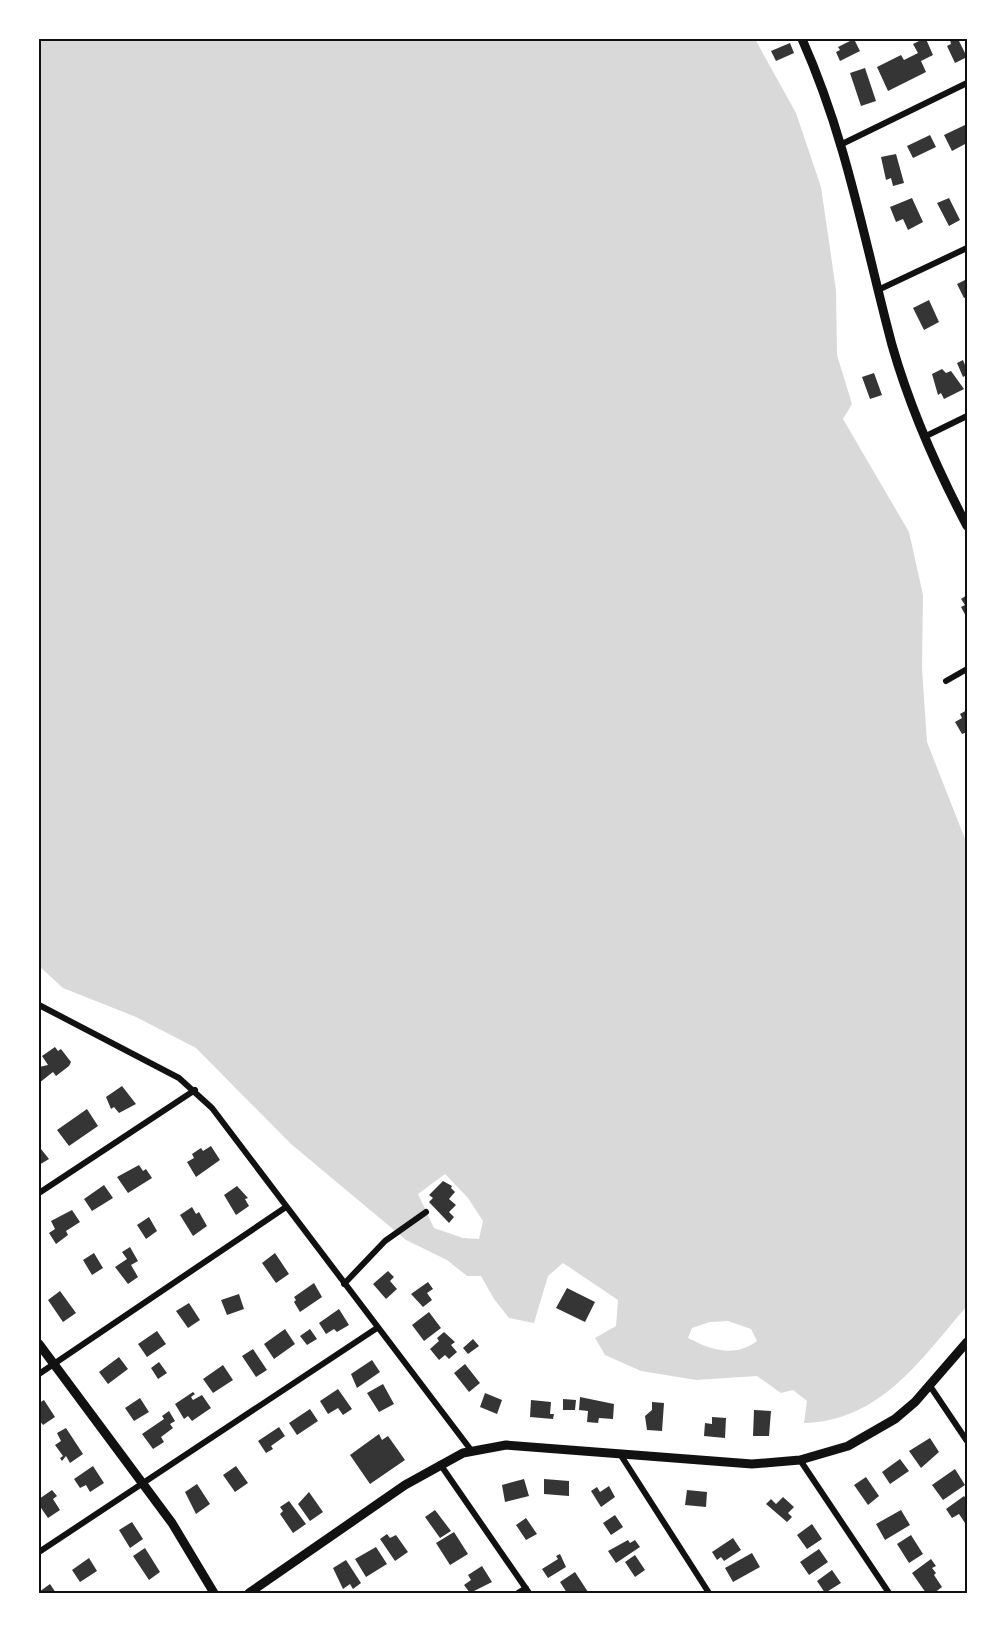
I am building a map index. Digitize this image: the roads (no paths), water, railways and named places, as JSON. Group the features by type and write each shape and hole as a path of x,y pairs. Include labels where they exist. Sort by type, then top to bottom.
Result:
{"street":[{"path":"802,39 821,81 843,144 893,347 924,436 967,526"},
{"path":"843,144 967,83"},
{"path":"878,290 967,248"},
{"path":"924,436 967,416"},
{"path":"946,681 967,669"},
{"path":"41,1008 161,1068 195,1090 212,1108 471,1450"},
{"path":"39,1193 195,1090"},
{"path":"39,1374 286,1207"},
{"path":"344,1284 386,1241 426,1212"},
{"path":"39,1552 377,1328"},
{"path":"249,1593 440,1464 471,1450 506,1445 752,1464 800,1460 848,1446 895,1419 930,1386 967,1342"},
{"path":"39,1344 172,1523 214,1593"},
{"path":"930,1386 967,1441"},
{"path":"620,1455 710,1593"},
{"path":"800,1460 889,1593"},
{"path":"440,1464 527,1590 518,1593"}]}
